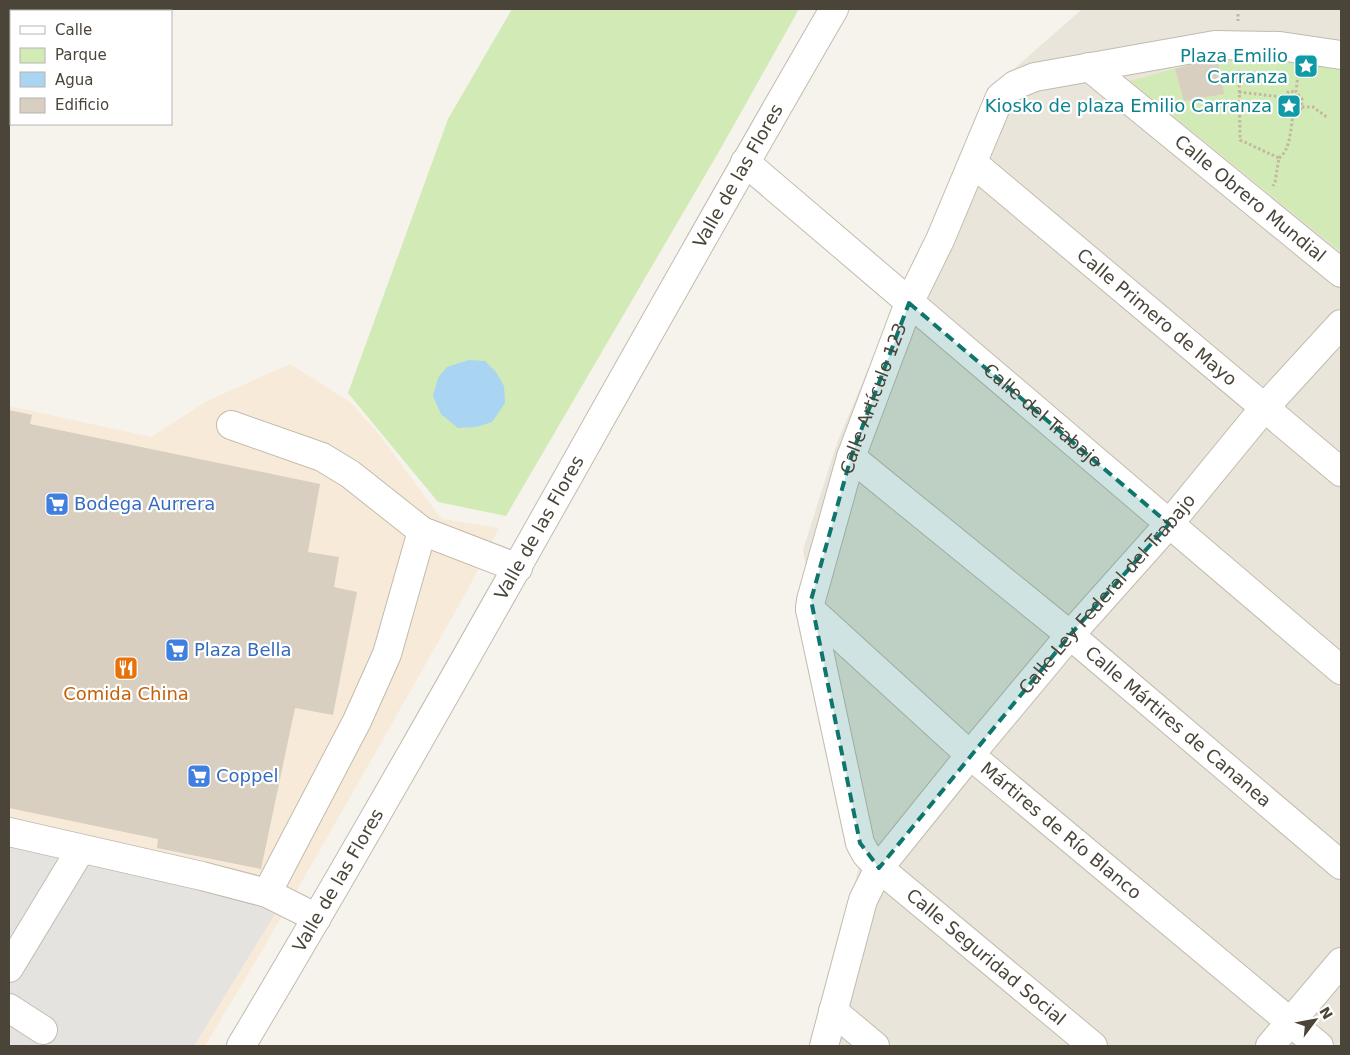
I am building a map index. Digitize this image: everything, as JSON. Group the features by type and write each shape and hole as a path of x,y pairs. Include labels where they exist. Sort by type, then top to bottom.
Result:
{"street":[{"name":"Valle de las Flores","path":"241,1046 317,918 518,568 745,162 834,9"},
{"name":"Calle Artículo 123","path":"879,868 866,854 860,844 810,609 811,600 850,457 909,302 940,240 1000,97 1016,85 1035,77 1215,45 1280,46 1341,55"},
{"name":"Calle Obrero Mundial","path":"1089,67 1341,273"},
{"name":"Calle del Trabajo","path":"745,162 1341,670"},
{"name":"Calle Primero de Mayo","path":"973,163 1341,472"},
{"name":"Calle Ley Federal del Trabajo","path":"879,868 1070,635 1169,524 1265,407 1341,324"},
{"path":"231,425 322,457 350,474 422,531 518,568"},
{"name":"Calle Mártires de Cananea","path":"850,457 1070,635 1341,865"},
{"path":"267,893 357,721 387,654 422,531"},
{"name":"Mártires de Río Blanco","path":"810,609 970,755 1319,1046"},
{"path":"9,832 202,876 267,893 317,918"},
{"path":"9,968 81,849"},
{"path":"824,1046 864,900 879,868"},
{"name":"Calle Seguridad Social","path":"879,868 1082,1043"},
{"path":"1270,1046 1341,962"},
{"path":"9,1008 43,1030"},
{"path":"833,1011 875,1046"}],"path":[{"path":"1296,92 1302,49"},
{"path":"1238,68 1240,140 1278,158"},
{"path":"1289,91 1296,92 1302,99 1302,107 1299,113 1293,116 1284,115 1279,108 1282,97 1289,91"},
{"path":"1239,92 1282,97"},
{"path":"1302,107 1313,107 1328,118"},
{"path":"1272,188 1275,182 1278,158 1284,154 1288,146 1293,116"}],"highlighted area":[{"path":"909,303 1169,524 1070,635 879,868 860,843 811,600 851,457"}],"shaded area":[{"path":"1082,9 1341,9 1341,1046 811,1046 863,852 803,550 837,443 900,293 997,84"},
{"name":"Plaza Bella","path":"290,364 350,402 378,433 443,519 499,528 467,591 369,764 205,1046 9,1046 9,406 151,437 207,401"},
{"path":"9,836 216,886 275,914 194,1046 9,1046"}],"green space":[{"path":"512,9 799,9 721,148 506,516 438,502 348,393 448,119"},
{"path":"1256,46 1341,63 1341,252 1130,81"}],"water":[{"path":"469,360 485,361 496,372 504,386 505,403 492,422 476,427 458,428 441,414 433,396 438,378 447,367"}],"building":[{"path":"1217,58 1224,94 1184,101 1175,69"},
{"name":"Plaza Bella","path":"9,410 32,415 30,424 320,484 308,552 339,557 334,587 357,592 333,715 295,708 261,869 157,848 158,839 9,808"}],"place":[{"name":"Plaza Emilio Carranza","path":"1306,66"},
{"name":"Kiosko de plaza Emilio Carranza","path":"1289,106"},
{"name":"Bodega Aurrera","path":"57,504"},
{"name":"Plaza Bella","path":"177,650"},
{"name":"Comida China","path":"126,668"},
{"name":"Coppel","path":"199,776"}]}
